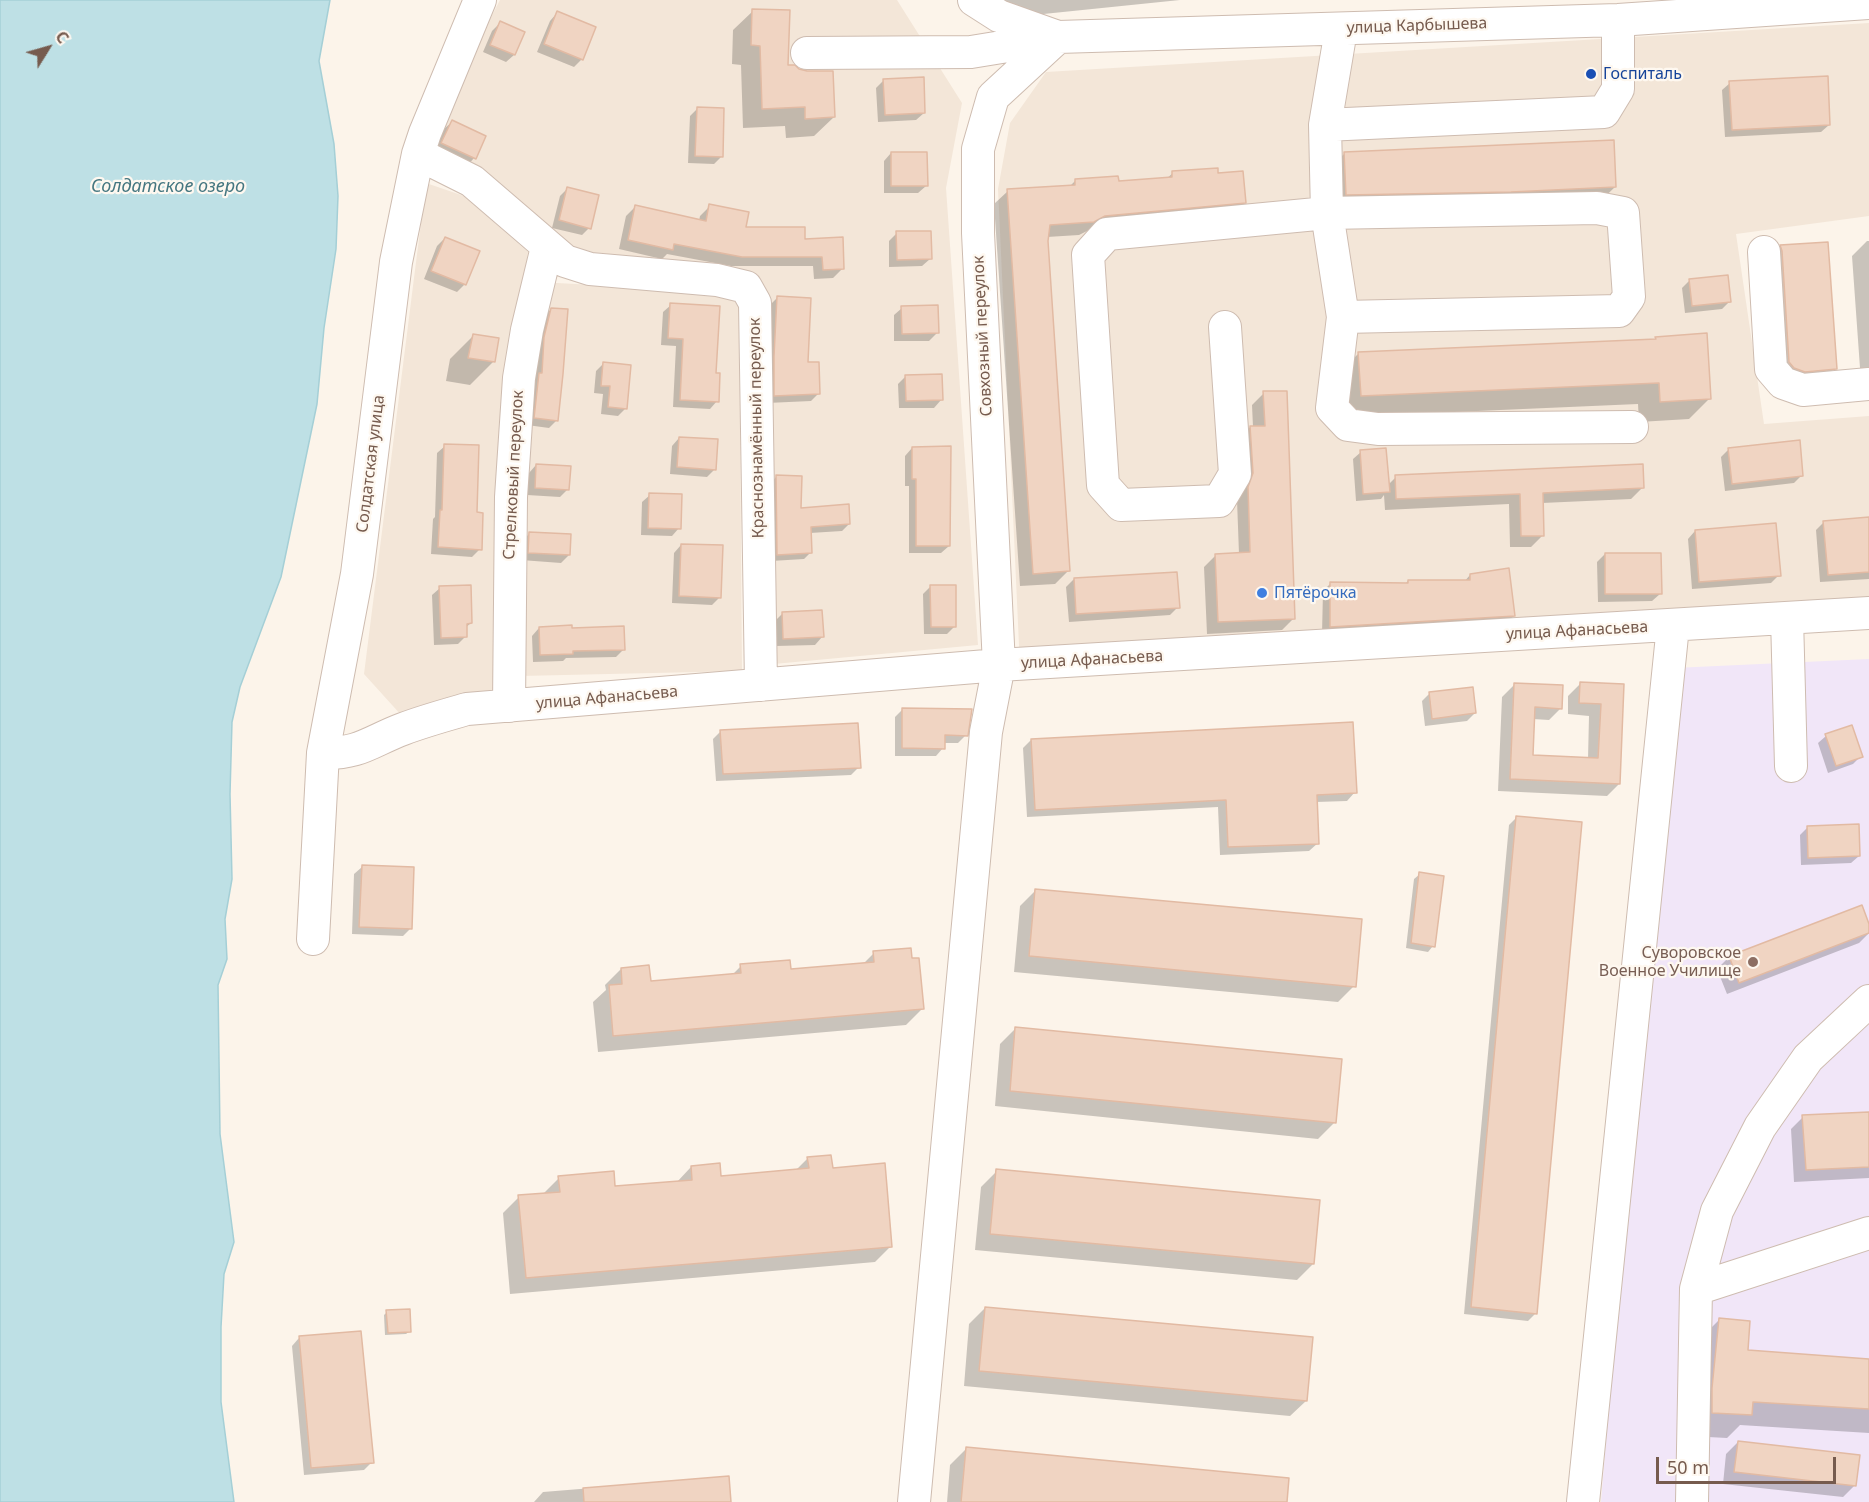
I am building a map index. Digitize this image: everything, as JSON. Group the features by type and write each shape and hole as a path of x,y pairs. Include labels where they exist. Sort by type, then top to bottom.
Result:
{"street":[{"name":"Солдатская улица","path":"313,939 323,753 357,574 396,262 418,154 480,0"},
{"name":"улица Карбышева","path":"974,0 999,16 1058,37 1341,30 1418,13 1618,20 1657,9 1869,3"},
{"path":"1325,125 1604,112 1618,89 1618,20"},
{"path":"1341,30 1325,125 1328,213 1343,317 1332,408 1348,425 1378,429 1632,427"},
{"path":"807,53 971,52 1058,37"},
{"name":"Совхозный переулок","path":"914,1502 986,732 999,665 978,233 978,149 993,97 1058,37"},
{"name":"Краснознамённый переулок","path":"418,154 472,181 565,261 590,269 717,280 746,287 755,303 761,685"},
{"path":"1225,327 1235,474 1220,501 1121,505 1103,485 1088,255 1107,234 1328,213 1597,208 1623,213 1629,297 1619,311 1343,317"},
{"name":"Стрелковый переулок","path":"509,706 511,497 519,378 531,311 547,247"},
{"path":"1764,252 1771,369 1783,383 1803,390 1869,384"},
{"name":"улица Афанасьева","path":"323,753 340,753 364,748 402,729 467,709 999,665 1869,613"},
{"path":"1786,618 1791,766"},
{"path":"1583,1502 1673,626"},
{"path":"1692,1502 1696,1289 1717,1211 1760,1126 1808,1058 1869,1001"},
{"path":"1696,1289 1869,1233"}],"shaded area":[{"path":"500,0 897,0 962,103 946,188 978,645 763,665 757,290 569,251 424,146"},
{"path":"1869,23 1869,216 1736,234 1764,424 1869,416 1869,617 1020,667 998,189 1010,123 1046,72"},
{"path":"426,183 464,196 528,252 505,417 499,691 402,716 364,674"},
{"path":"539,282 739,293 742,671 520,676 520,454"},
{"name":"Суворовское Военное Училище","path":"1869,659 1869,1502 1601,1502 1621,1256 1652,669"}],"water":[{"name":"Солдатское озеро","path":"0,0 330,0 319,61 334,144 338,196 336,249 324,328 317,404 281,577 240,687 232,722 230,794 232,879 225,919 227,959 218,985 220,1134 234,1242 224,1274 221,1402 234,1502 0,1502"}],"building":[{"path":"752,9 790,10 788,65 795,65 807,71 833,71 835,117 805,119 805,107 762,109 760,46 751,45"},
{"path":"557,11 596,27 583,60 544,44"},
{"path":"500,21 525,32 515,55 490,45"},
{"path":"1828,76 1830,125 1732,130 1729,81"},
{"path":"924,77 925,113 885,115 883,79"},
{"path":"697,107 724,108 723,157 695,156"},
{"path":"452,120 486,136 476,159 441,143"},
{"path":"1614,140 1616,187 1511,192 1346,195 1344,152"},
{"path":"891,152 927,152 928,186 891,186"},
{"path":"1218,168 1218,173 1243,171 1246,203 1105,216 1094,222 1050,225 1048,241 1070,571 1033,574 1007,189 1075,185 1075,179 1118,176 1119,181 1172,177 1172,171"},
{"path":"567,187 599,195 591,229 559,220"},
{"path":"709,204 749,212 746,227 805,227 805,239 843,237 844,269 823,270 822,257 742,257 674,244 673,250 628,240 635,205 706,221"},
{"path":"896,231 931,231 932,259 897,260"},
{"path":"445,237 480,251 466,285 431,271"},
{"path":"1828,242 1837,369 1805,372 1794,368 1789,362 1780,245"},
{"path":"1728,275 1731,302 1692,306 1689,279"},
{"path":"777,296 811,298 808,362 819,362 820,394 774,396"},
{"path":"670,303 720,306 716,373 720,373 719,402 680,400 683,339 668,338"},
{"path":"938,305 939,333 902,334 901,306"},
{"path":"551,308 568,309 558,421 534,418 539,373 542,373 544,337"},
{"path":"1707,333 1711,399 1660,402 1659,383 1361,396 1358,352 1656,339 1655,337"},
{"path":"473,334 499,338 495,362 468,358"},
{"path":"603,362 631,365 627,409 608,407 610,386 601,386"},
{"path":"942,374 943,400 906,401 905,375"},
{"path":"1263,391 1287,391 1295,619 1218,622 1215,554 1250,552 1248,487 1253,473 1250,426 1265,426"},
{"path":"679,437 718,439 716,470 677,467"},
{"path":"1800,440 1803,476 1732,484 1728,448"},
{"path":"444,444 479,445 477,512 483,513 482,550 438,547 440,510 442,510"},
{"path":"951,446 950,546 916,546 916,479 912,479 912,447"},
{"path":"1386,448 1390,492 1363,494 1360,450"},
{"path":"536,464 571,466 569,490 535,488"},
{"path":"1643,464 1644,488 1543,493 1544,536 1521,536 1520,494 1396,499 1395,475"},
{"path":"776,475 802,476 801,508 849,504 850,524 811,527 812,553 777,555"},
{"path":"649,493 682,494 681,529 648,528"},
{"path":"1869,517 1869,572 1828,575 1823,521"},
{"path":"1776,523 1781,576 1699,582 1695,530"},
{"path":"529,532 571,534 570,555 528,553"},
{"path":"681,544 723,545 721,598 679,596"},
{"path":"1605,553 1661,553 1662,594 1605,594"},
{"path":"1509,568 1515,616 1330,627 1330,582 1408,583 1408,580 1470,580 1470,574"},
{"path":"1177,572 1180,608 1076,614 1074,578"},
{"path":"471,585 472,623 467,624 467,637 441,638 439,586"},
{"path":"930,585 956,585 956,627 931,627"},
{"path":"822,610 824,637 783,639 782,612"},
{"path":"572,625 572,628 624,626 625,650 573,651 573,654 540,655 539,627"},
{"path":"1580,682 1624,684 1620,784 1510,779 1514,683 1563,685 1562,709 1535,707 1533,755 1598,758 1601,704 1579,703"},
{"path":"1473,687 1476,713 1432,719 1429,692"},
{"path":"902,708 972,709 968,736 945,735 945,749 902,748"},
{"path":"1353,722 1357,793 1317,795 1319,844 1228,847 1226,800 1035,810 1031,739"},
{"path":"858,723 861,768 723,774 720,730"},
{"path":"1852,725 1863,757 1836,766 1825,734"},
{"path":"1516,816 1582,822 1537,1314 1471,1307"},
{"path":"1859,824 1860,856 1808,858 1807,826"},
{"path":"362,865 414,867 412,929 359,927"},
{"path":"1419,872 1444,876 1435,947 1411,943"},
{"path":"1035,889 1362,919 1356,987 1029,956"},
{"path":"1862,905 1869,924 1869,933 1739,983 1729,956"},
{"path":"911,948 912,958 919,958 924,1009 613,1036 609,985 622,984 621,968 649,965 651,981 741,973 740,964 790,960 791,969 874,962 873,951"},
{"path":"1015,1027 1342,1059 1336,1123 1010,1091"},
{"path":"1869,1112 1869,1167 1806,1170 1802,1115"},
{"path":"831,1155 833,1168 885,1163 892,1247 526,1278 518,1195 560,1192 558,1176 614,1171 615,1186 692,1180 691,1166 720,1163 721,1176 809,1168 807,1157"},
{"path":"996,1169 1320,1200 1314,1264 990,1234"},
{"path":"985,1307 1313,1337 1307,1401 979,1371"},
{"path":"410,1309 411,1332 388,1333 386,1310"},
{"path":"1719,1318 1750,1321 1748,1350 1869,1359 1869,1409 1753,1402 1752,1415 1712,1413 1712,1388"},
{"path":"361,1331 374,1463 311,1468 299,1336"},
{"path":"1738,1441 1860,1455 1856,1486 1734,1472"},
{"path":"966,1447 1289,1478 1287,1502 961,1502"},
{"path":"729,1476 731,1502 584,1502 583,1488"}],"place":[{"name":"Госпиталь","path":"1591,74"},
{"name":"Пятёрочка","path":"1262,593"},
{"name":"Суворовское Военное Училище","path":"1753,962"}]}
